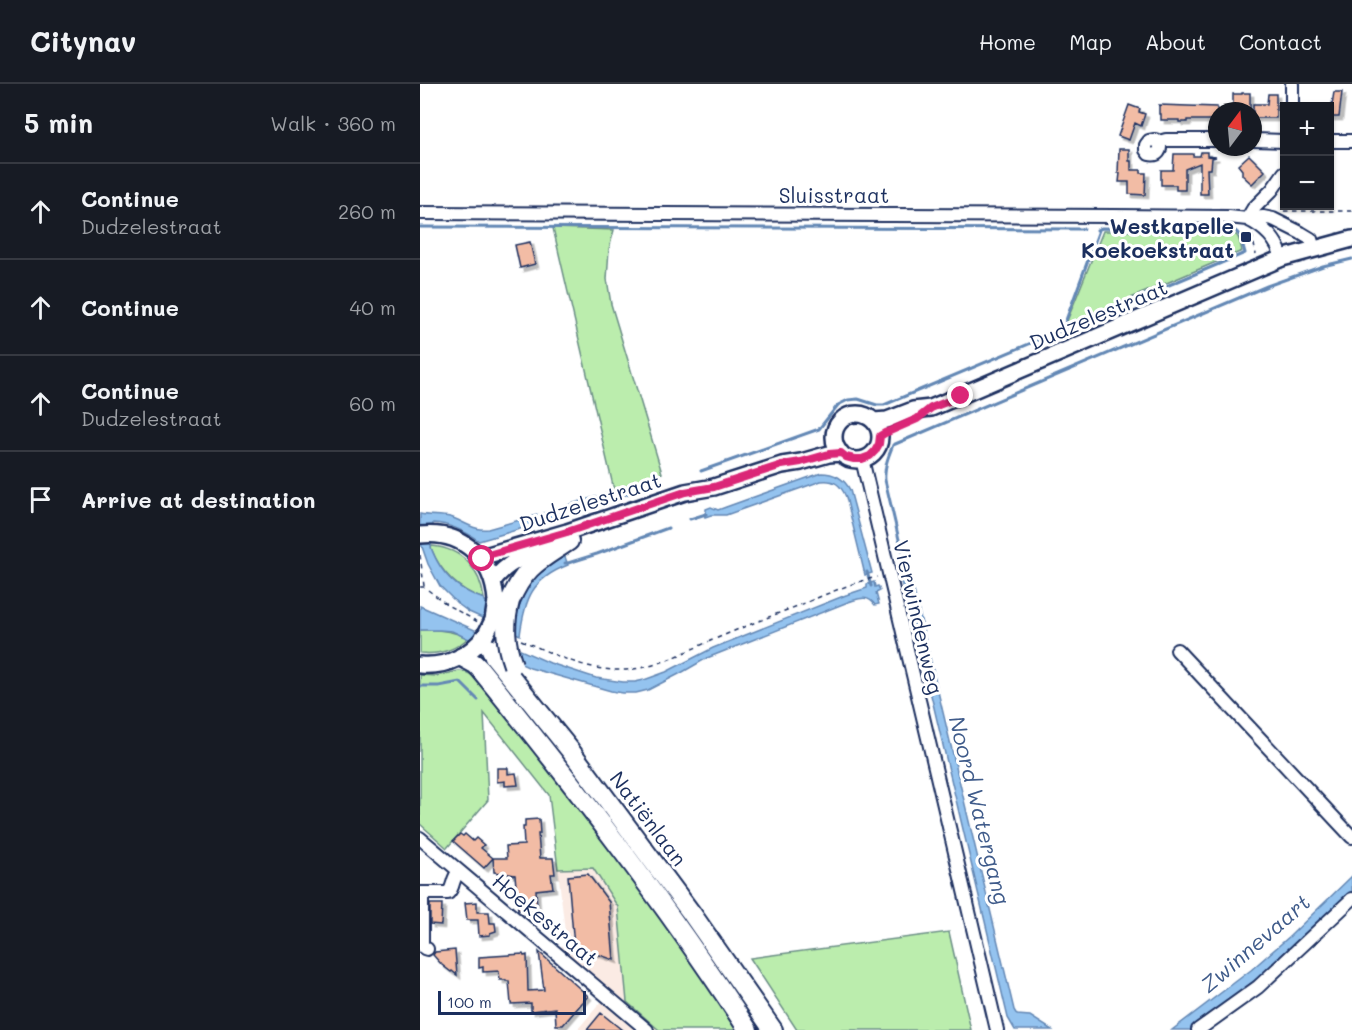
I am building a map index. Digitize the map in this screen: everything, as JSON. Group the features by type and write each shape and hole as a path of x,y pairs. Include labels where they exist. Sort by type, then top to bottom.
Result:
{"highway":[{"path":"522,690 506,639 506,615 503,601 534,564 569,541"},
{"name":"Natiënlaan","path":"748,1030 681,931 555,763 480,669 468,660 475,647 494,656 570,750 692,914 772,1030"}],"main road":[{"path":"1282,258 1352,239"},
{"name":"Dudzelestraat","path":"880,436 917,419 931,408 1282,258"},
{"name":"Dudzelestraat","path":"874,421 887,420 913,410 931,408"},
{"path":"857,414 874,421 880,436 879,444 870,456 854,459 841,453 834,436 841,420 849,415 857,414"},
{"name":"Dudzelestraat","path":"782,465 797,455 825,444 834,436"},
{"name":"Dudzelestraat","path":"479,556 567,532 685,492 714,487 782,465 841,453"},
{"name":"Dudzelestraat","path":"493,581 517,559 687,501 714,487"},
{"path":"420,665 439,665 456,660 475,647 503,601 479,556 452,538 428,534"}],"street":[{"path":"1292,84 1292,102"},
{"path":"1159,142 1208,140"},
{"path":"1262,140 1280,141"},
{"path":"1334,141 1352,141"},
{"path":"1280,179 1247,219 1265,229 1272,237 1282,258"},
{"name":"Sluisstraat","path":"420,213 1126,216 1247,219 1263,217 1274,219 1311,239 1314,249"},
{"name":"Vierwindenweg","path":"862,459 997,1030"},
{"path":"1177,651 1352,837"},
{"name":"Hoekestraat","path":"420,838 647,1030"},
{"path":"428,949 424,948 422,943 421,893 448,893 452,889 453,877 459,871"},
{"path":"1198,1030 1258,987 1352,899"}],"path":[{"path":"1285,211 1352,211"},
{"path":"1247,219 1261,267"},
{"path":"420,555 424,587"},
{"path":"586,666 630,670 658,664 730,632 876,577"}],"shaded area":[{"path":"593,868 618,907 627,1002 659,1030 577,1030 609,993 559,950 566,941 558,869"}],"green space":[{"path":"553,228 614,230 609,249 607,279 611,304 662,473 614,490"},
{"path":"1103,231 1226,231 1236,235 1242,251 1065,326"},
{"path":"432,546 453,551 468,562 479,578 484,599 458,586 445,573 435,557"},
{"path":"420,630 456,633 468,638 446,651 420,653"},
{"path":"459,671 472,675 580,809 677,940 737,1030 659,1030 627,1002 618,907 593,868 558,869 549,795 484,713 488,800 447,848 420,824 420,675 436,676"},
{"path":"949,932 971,1030 797,1030 750,958"}],"water":[{"path":"821,473 838,477 850,490 872,573 865,575 846,497 842,489 833,482 821,481 726,515 705,517 706,509 711,507 718,510"},
{"path":"648,482 650,488 576,509 554,519 479,541 458,529 433,523 431,547 441,568 456,584 484,601 518,601 537,574 550,564 565,557 568,565 546,577 532,591 520,635 469,612 458,604 440,586 428,564 420,541 420,514 450,517 473,527 488,529"},
{"path":"906,562 1014,1010 1017,1015 1030,1016 1052,1030 1015,1030 1008,1018 905,586 902,586 903,563"},
{"path":"874,582 875,587 878,586 880,591 876,593 879,604 875,605 866,598 848,602 707,658 648,690 636,693 611,691 530,668 452,631 420,630 420,606 550,663 596,678 635,682 666,672 713,648 867,588 867,584"},
{"name":"Zwinnevaart","path":"1352,876 1352,891 1259,977 1190,1030 1172,1030 1251,970"}],"building":[{"path":"1334,92 1342,92 1339,117 1334,117"},
{"path":"1250,93 1250,102 1233,102 1233,94"},
{"path":"1268,94 1276,94 1276,118 1262,118 1262,104 1267,104"},
{"path":"1129,105 1140,109 1139,112 1145,114 1141,126 1135,123 1129,140 1118,136"},
{"path":"1159,105 1208,107 1208,120 1179,122 1179,120 1161,120 1161,114 1159,114"},
{"path":"1119,149 1129,149 1131,170 1141,170 1141,173 1146,173 1145,195 1129,194 1129,182 1119,182"},
{"path":"1201,152 1207,152 1207,156 1216,157 1212,158 1211,169 1207,169 1208,194 1200,194 1200,163 1185,169 1185,190 1176,190 1176,185 1161,185 1161,170 1173,170 1174,154 1200,156"},
{"path":"1250,156 1265,171 1252,184 1242,175 1242,170 1238,165"},
{"path":"530,242 535,264 520,268 515,245"},
{"path":"497,768 508,768 508,774 516,773 518,785 505,786 505,781 497,782"},
{"path":"539,819 540,858 553,858 555,874 551,874 553,888 536,890 537,909 518,910 515,875 494,872 493,858 507,858 506,846 524,845 525,820"},
{"path":"460,834 463,836 465,834 473,841 476,838 484,845 481,848 493,858 484,868 453,841"},
{"path":"588,874 609,902 614,960 574,946 568,876"},
{"path":"477,902 477,912 489,912 490,923 495,923 496,931 490,935 479,936 478,920 467,920 465,903"},
{"path":"430,904 442,904 441,925 430,924"},
{"path":"455,950 457,975 442,965 433,955 435,952"},
{"path":"539,952 588,996 563,1025 556,1025 555,1008 531,1011 531,1003 511,1004 509,981 500,980 499,971 483,972 483,967 479,968 479,957 527,955 528,991 544,990"},
{"path":"601,1013 622,1030 587,1030"}],"waterway":[{"path":"420,227 1084,229"},
{"path":"701,471 819,429 838,405 848,400 858,399 884,405 1245,253 1240,235 1234,230 1102,228 1097,230"},
{"path":"1062,331 1099,230"},
{"path":"905,565 885,480 886,466 893,445 1267,286 1323,266 1352,259"},
{"path":"690,519 706,514"},
{"path":"565,563 668,528"},
{"path":"867,572 871,586"},
{"path":"420,686 439,686 460,682 478,700"}],"place":[{"name":"Westkapelle Koekoekstraat","path":"1246,237"}],"route":[{"path":"482,559 479,556 567,532 685,492 714,487 782,465 841,453 846,457 862,459 875,451 880,436 917,419 931,408 961,396"}],"water label":[{"name":"Noord Watergang","path":"980,810"}]}
